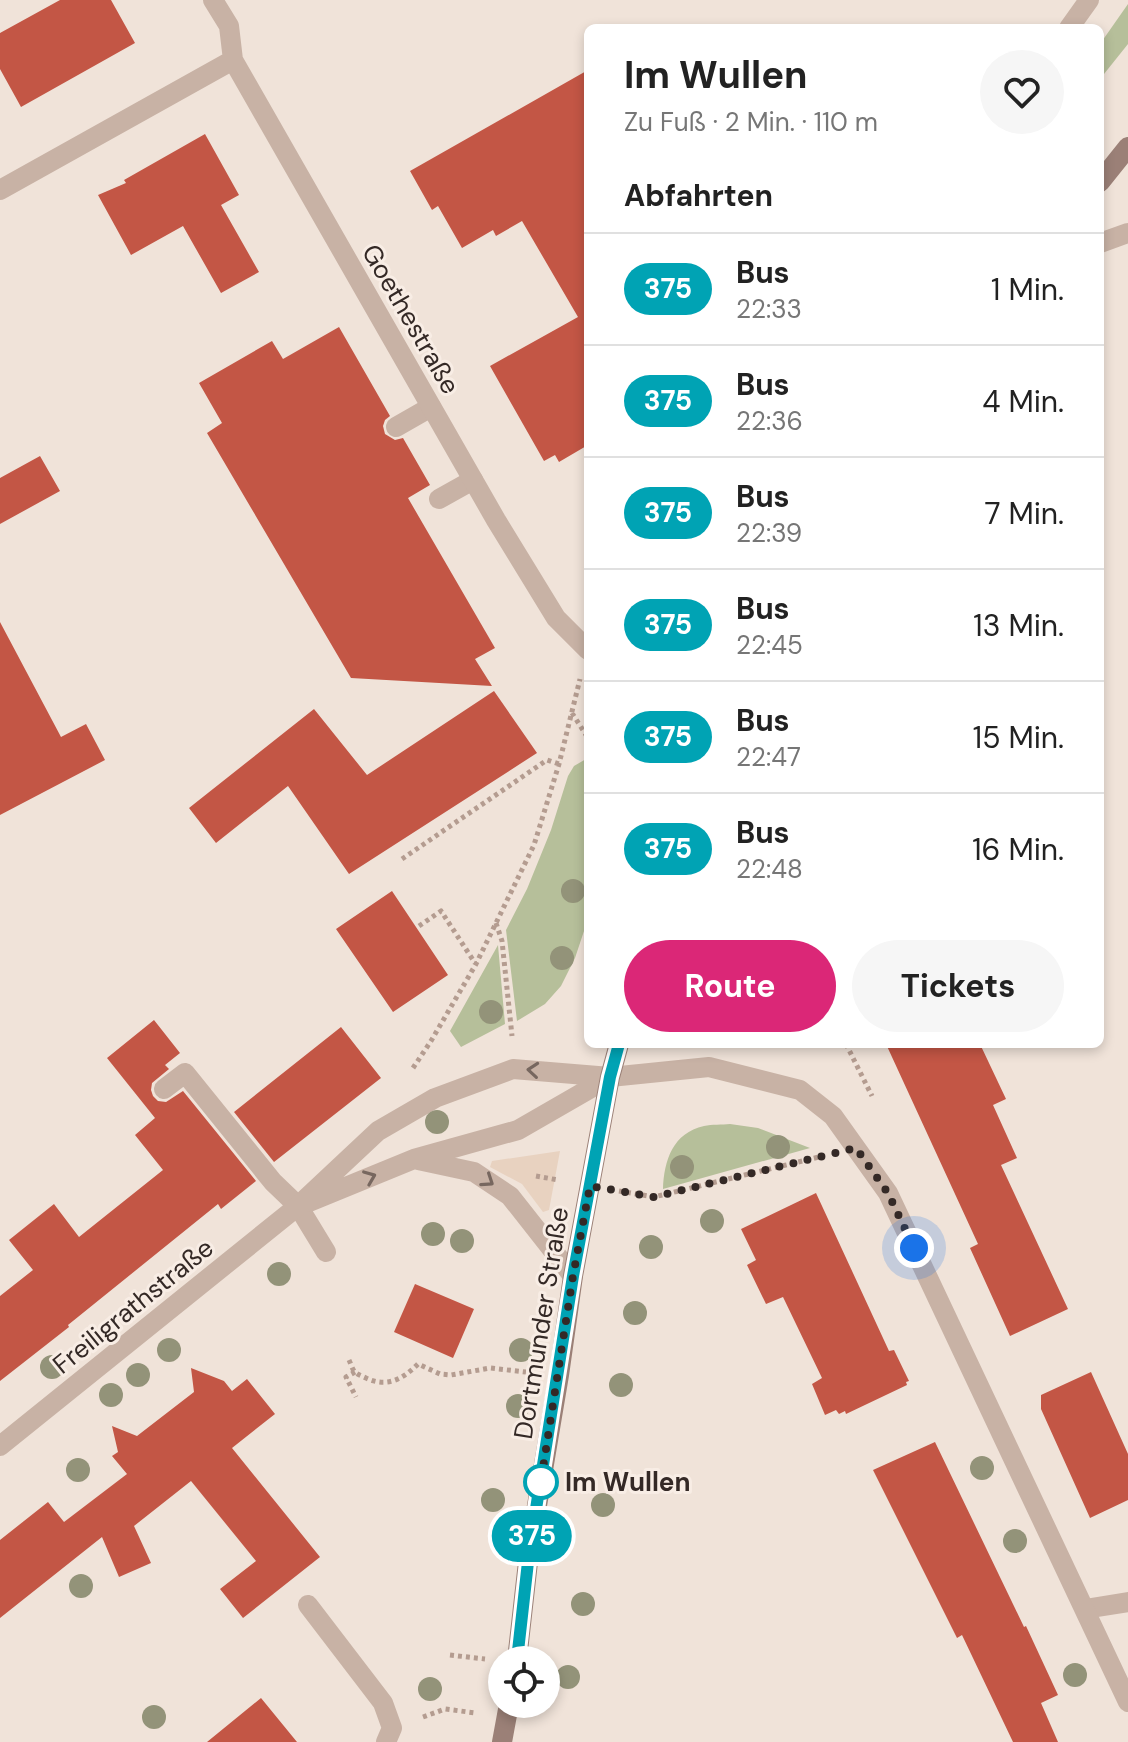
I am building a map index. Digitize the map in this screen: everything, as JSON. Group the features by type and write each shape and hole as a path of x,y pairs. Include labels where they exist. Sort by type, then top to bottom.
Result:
{"main road":[{"path":"1104,177 1128,147"},
{"name":"Dortmunder Straße","path":"519,1646 529,1553 573,1276 618,1048"},
{"path":"502,1742 506,1718"}],"street":[{"name":"Goethestraße","path":"213,0 229,26 233,60 431,407 556,618 584,647"},
{"path":"1072,24 1089,0"},
{"path":"0,190 233,60"},
{"path":"1104,242 1128,233"},
{"path":"396,427 431,407"},
{"path":"439,499 473,480"},
{"path":"610,1077 709,1067 800,1090 833,1116 888,1193 1128,1702"},
{"name":"Freiligrathstraße","path":"0,1446 298,1206 378,1131 435,1098 513,1069 610,1077"},
{"path":"164,1089 185,1073 273,1182 298,1206 326,1252"},
{"name":"Freiligrathstraße","path":"298,1206 414,1159 518,1130 610,1077"},
{"path":"414,1159 474,1172 510,1196 573,1276"},
{"path":"1085,1609 1128,1602"},
{"path":"308,1605 383,1703 389,1735"}],"path":[{"path":"413,1068 476,964 534,845 559,764 584,662"},
{"path":"572,712 584,732"},
{"path":"402,859 547,760 559,764"},
{"path":"419,926 441,911 476,964"},
{"path":"496,923 502,941 512,1046"},
{"path":"848,1048 872,1096"},
{"path":"532,1175 654,1197 856,1148"},
{"path":"349,1360 355,1372 370,1380 389,1383 400,1380 418,1364 440,1374 451,1375 490,1368 559,1375"},
{"path":"355,1372 346,1377 356,1397"},
{"path":"450,1655 488,1660"},
{"path":"389,1735 445,1709 488,1710"}],"green space":[{"path":"1128,4 1128,44 1104,74 1104,38"},
{"path":"584,760 584,931 561,986 545,1004 517,1021 506,930 527,889 574,766"},
{"path":"498,945 505,1024 461,1047 450,1031"},
{"path":"730,1124 758,1128 810,1148 663,1189 668,1158 678,1141 704,1126"}],"shaded area":[{"path":"560,1151 549,1210 543,1212 522,1184 490,1167 492,1161"}],"building":[{"path":"60,0 111,0 135,43 21,107 0,69 0,33"},
{"path":"584,72 584,447 559,462 555,455 544,461 490,366 578,317 522,221 496,236 493,230 462,248 438,206 432,210 410,171"},
{"path":"205,134 239,195 221,205 259,272 221,293 183,226 131,255 98,195 126,183 124,180"},
{"path":"339,327 390,416 383,426 385,434 395,440 403,438 430,485 408,498 495,648 475,659 492,686 351,678 207,433 222,423 199,383 272,341 283,359"},
{"path":"40,456 60,491 0,524 0,478"},
{"path":"0,622 61,737 86,724 105,760 0,815"},
{"path":"494,691 537,753 349,874 288,786 216,843 189,808 314,709 367,775"},
{"path":"392,891 448,975 393,1012 336,929"},
{"path":"154,1020 180,1053 165,1065 169,1069 152,1083 153,1096 158,1101 166,1102 183,1091 256,1181 221,1209 218,1204 0,1381 0,1296 33,1270 9,1240 54,1204 79,1237 163,1170 135,1135 155,1118 107,1058"},
{"path":"341,1027 381,1078 274,1162 234,1112"},
{"path":"888,1048 982,1048 1006,1099 993,1105 1017,1158 1001,1165 1068,1309 1010,1336 970,1248 978,1244"},
{"path":"816,1193 889,1351 894,1350 909,1381 907,1385 846,1414 845,1411 839,1414 836,1410 825,1415 812,1384 822,1378 783,1297 766,1304 747,1265 756,1260 741,1229"},
{"path":"415,1284 474,1309 453,1358 394,1332"},
{"path":"191,1368 224,1381 232,1391 247,1379 275,1414 232,1448 320,1557 243,1618 220,1589 256,1561 191,1481 134,1526 151,1563 119,1577 102,1537 0,1618 0,1540 48,1502 64,1522 127,1474 112,1456 118,1452 112,1426 137,1436 194,1392"},
{"path":"1091,1372 1128,1454 1128,1500 1090,1518 1041,1409 1041,1395"},
{"path":"935,1442 1058,1695 1041,1703 1058,1742 1013,1742 962,1635 957,1638 873,1470"},
{"path":"261,1698 297,1742 207,1742"}],"bus line":[{"name":"375","path":"519,1646 529,1553 573,1276 618,1048"}],"place":[{"name":"Im Wullen","path":"541,1482"}],"route":[{"path":"541,1482 539,1494 590,1186 654,1197 856,1148 888,1193 914,1248"}]}
